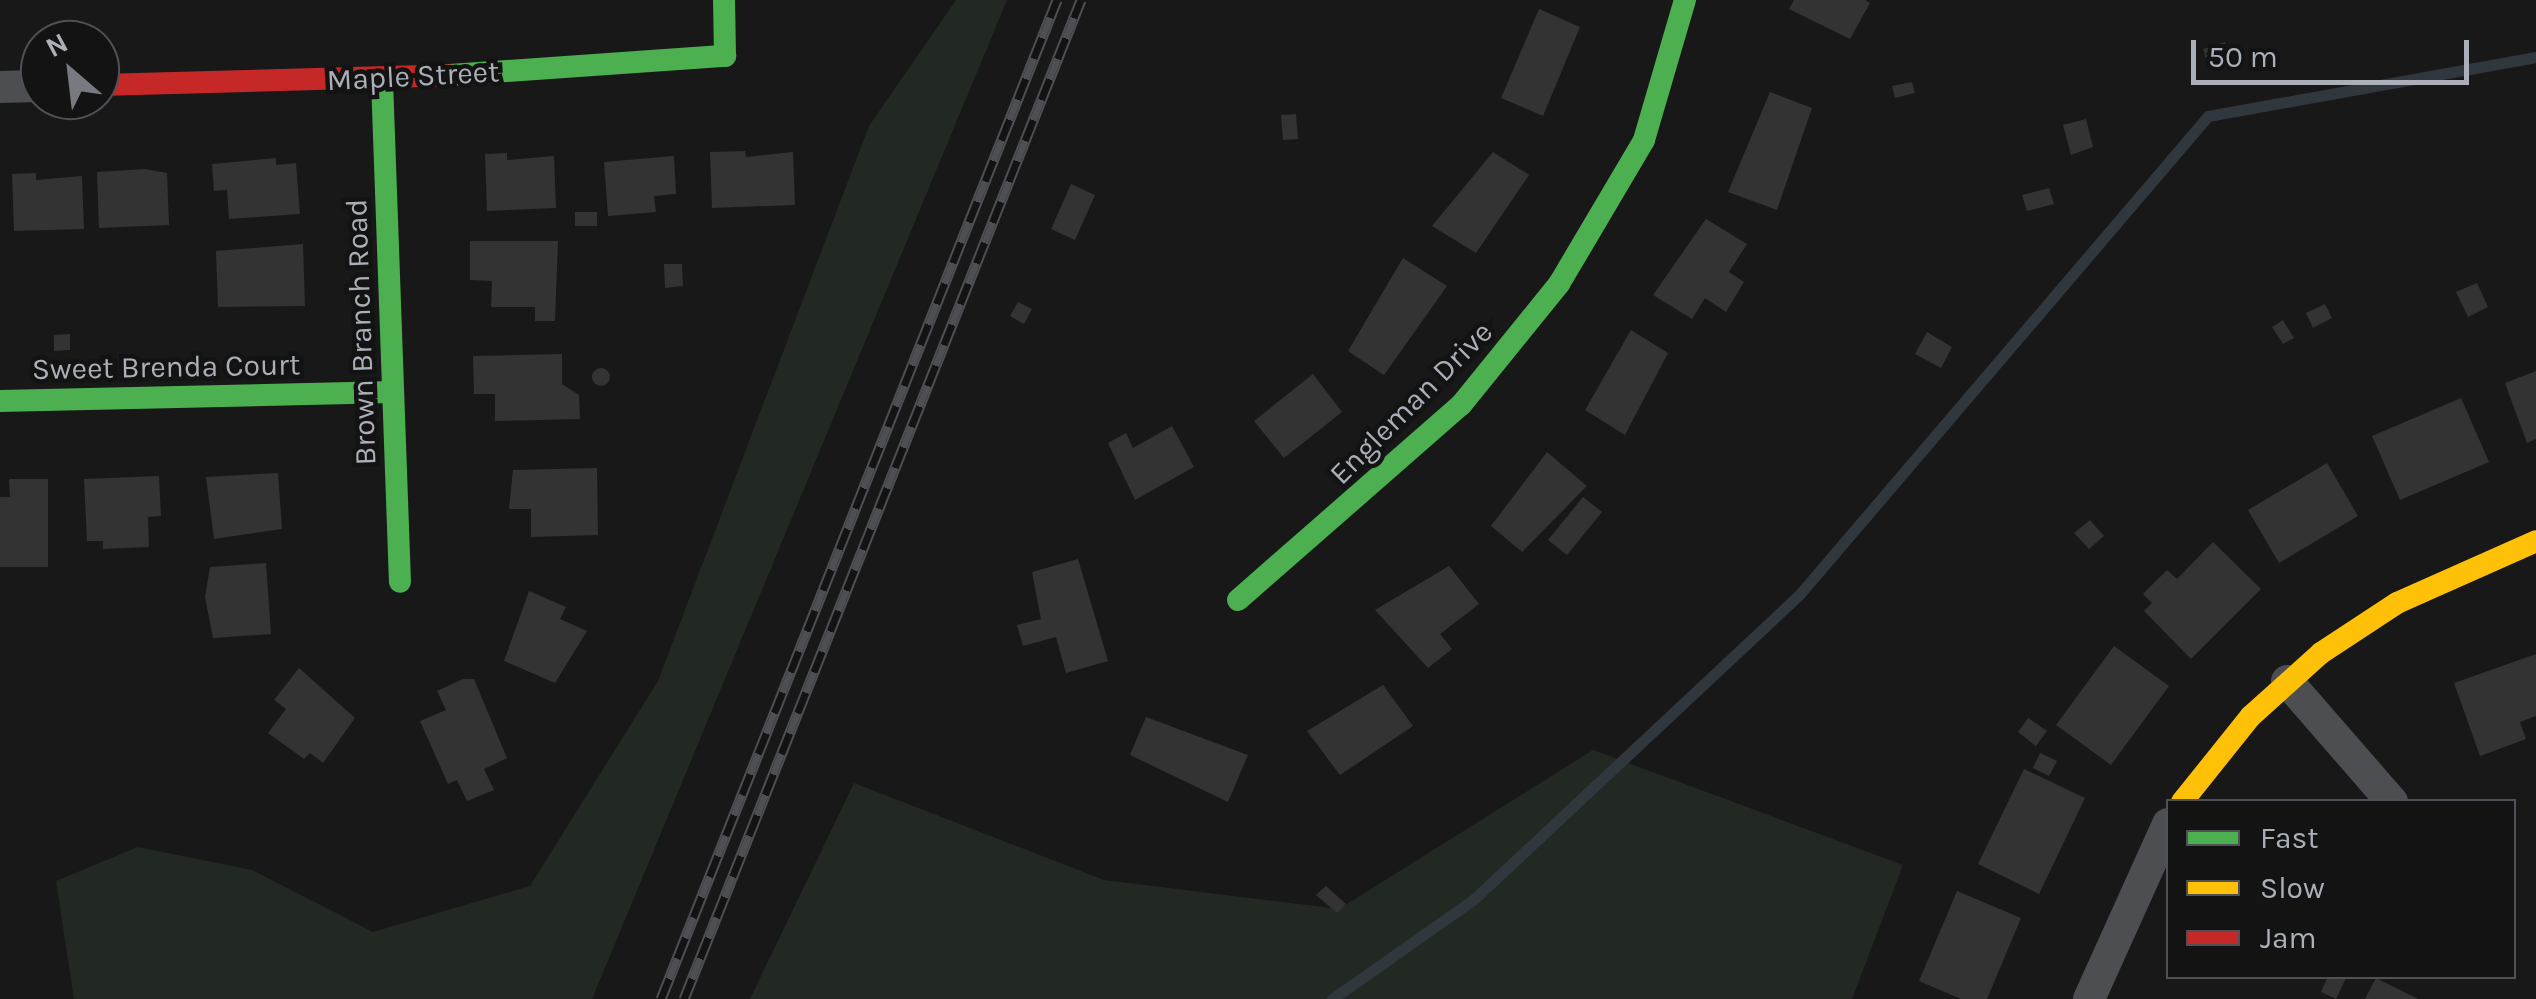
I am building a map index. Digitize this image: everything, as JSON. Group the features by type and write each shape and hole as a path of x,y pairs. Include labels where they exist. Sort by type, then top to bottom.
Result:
{"street":[{"name":"Maple Street","path":"120,85 382,80 725,56 724,0"},
{"name":"Engleman Drive","path":"1238,600 1461,405 1560,284 1644,140 1685,0"},
{"name":"Brown Branch Road","path":"382,80 400,582"},
{"name":"Sweet Brenda Court","path":"0,401 393,392"},
{"path":"2185,799 2287,681 2396,603 2536,540"},
{"path":"2287,681 2389,799"},
{"path":"2088,999 2166,828"}],"shaded area":[{"path":"956,0 1007,0 592,999 74,999 56,881 138,847 252,870 373,932 530,886 658,681 869,126"},
{"path":"1593,750 1903,865 1852,999 750,999 854,783 1104,880 1339,909"}],"building":[{"path":"1794,0 1870,3 1850,39 1789,9"},
{"path":"1539,9 1580,27 1543,116 1501,98"},
{"path":"2225,42 2231,61 2209,68 2203,49"},
{"path":"1912,82 1915,93 1895,98 1892,86"},
{"path":"1770,92 1812,108 1777,210 1728,192"},
{"path":"1296,114 1298,139 1283,140 1281,115"},
{"path":"2086,119 2093,147 2071,155 2063,125"},
{"path":"745,151 746,157 793,152 795,205 712,208 710,152"},
{"path":"1493,152 1529,175 1476,253 1432,226"},
{"path":"507,153 507,160 554,156 556,208 487,211 485,154"},
{"path":"674,156 676,194 654,196 656,212 608,216 604,162"},
{"path":"276,158 276,165 296,163 300,214 229,219 227,190 214,191 212,164"},
{"path":"145,169 167,173 169,225 99,228 97,172"},
{"path":"36,173 36,180 82,176 84,229 14,231 12,174"},
{"path":"1071,184 1095,195 1075,240 1051,229"},
{"path":"2049,188 2054,204 2027,211 2022,195"},
{"path":"575,212 597,212 597,226 575,226"},
{"path":"1706,219 1747,244 1729,272 1744,282 1726,312 1705,298 1692,319 1653,295"},
{"path":"470,241 558,241 555,321 535,321 535,307 491,307 492,281 470,280"},
{"path":"303,244 305,306 218,307 216,251"},
{"path":"1403,258 1447,286 1384,375 1348,351"},
{"path":"664,264 682,264 683,286 665,288"},
{"path":"2477,283 2488,307 2468,317 2456,292"},
{"path":"1018,302 1032,309 1024,324 1010,316"},
{"path":"2325,304 2332,318 2313,328 2306,313"},
{"path":"2283,320 2294,338 2283,344 2272,327"},
{"path":"1631,330 1668,353 1625,435 1585,410"},
{"path":"1927,332 1952,347 1941,368 1915,354"},
{"path":"70,334 70,350 54,351 54,335"},
{"path":"562,354 562,384 579,395 580,419 495,421 495,394 474,394 473,356"},
{"path":"601,368 610,377 601,386 592,377"},
{"path":"2536,371 2536,439 2527,443 2505,383"},
{"path":"1313,374 1342,412 1284,458 1254,421"},
{"path":"2461,398 2489,462 2400,500 2372,436"},
{"path":"1172,426 1194,467 1135,500 1108,443 1126,433 1133,448"},
{"path":"1547,452 1587,486 1522,552 1491,526"},
{"path":"2327,463 2358,516 2279,563 2248,510"},
{"path":"597,468 598,535 531,537 531,509 509,509 513,470"},
{"path":"278,473 282,529 214,539 206,477"},
{"path":"159,476 161,516 148,517 149,547 103,549 103,541 87,541 84,479"},
{"path":"9,479 48,479 48,567 0,567 0,497 10,497"},
{"path":"1583,497 1602,512 1567,555 1548,540"},
{"path":"2090,520 2104,536 2089,549 2074,533"},
{"path":"2213,542 2261,589 2191,659 2144,611 2152,603 2143,594 2167,570 2177,579"},
{"path":"1078,559 1108,661 1066,673 1056,637 1023,646 1017,625 1041,619 1032,572"},
{"path":"266,563 271,634 213,638 205,597 210,567"},
{"path":"1449,566 1479,604 1440,634 1452,649 1428,668 1375,610"},
{"path":"529,591 566,607 560,619 587,631 555,683 504,661"},
{"path":"2114,646 2169,686 2111,765 2056,725"},
{"path":"2536,654 2536,716 2520,722 2526,739 2480,756 2454,683"},
{"path":"299,668 355,718 323,763 310,753 304,759 268,733 286,709 274,700"},
{"path":"463,679 474,679 507,758 484,769 494,790 467,801 457,780 448,784 420,721 446,710 437,691"},
{"path":"1383,685 1413,726 1340,775 1307,731"},
{"path":"1146,717 1248,755 1228,802 1130,755"},
{"path":"2028,718 2047,731 2036,746 2018,732"},
{"path":"2040,753 2057,761 2049,776 2033,768"},
{"path":"2024,769 2085,798 2039,894 1978,864"},
{"path":"1326,886 1346,904 1337,913 1316,895"},
{"path":"1957,891 2021,918 1987,999 1961,999 1919,981"},
{"path":"2327,979 2346,979 2336,999 2321,992"},
{"path":"2378,979 2418,999 2365,999"}],"waterway":[{"path":"1332,999 1473,900 1799,595 2208,116 2536,57"}],"railway":[{"path":"661,999 1057,0"},
{"path":"684,999 1081,0"}],"traffic: fast":[{"path":"450,75 725,56 724,0"},
{"path":"1238,600 1461,405 1559,284 1644,140 1685,0"},
{"path":"382,80 400,582"},
{"path":"0,401 393,392"}],"traffic: slow":[{"path":"2184,799 2251,716 2321,653 2397,603 2536,541"}],"traffic: jam":[{"path":"120,84 450,75"}]}
